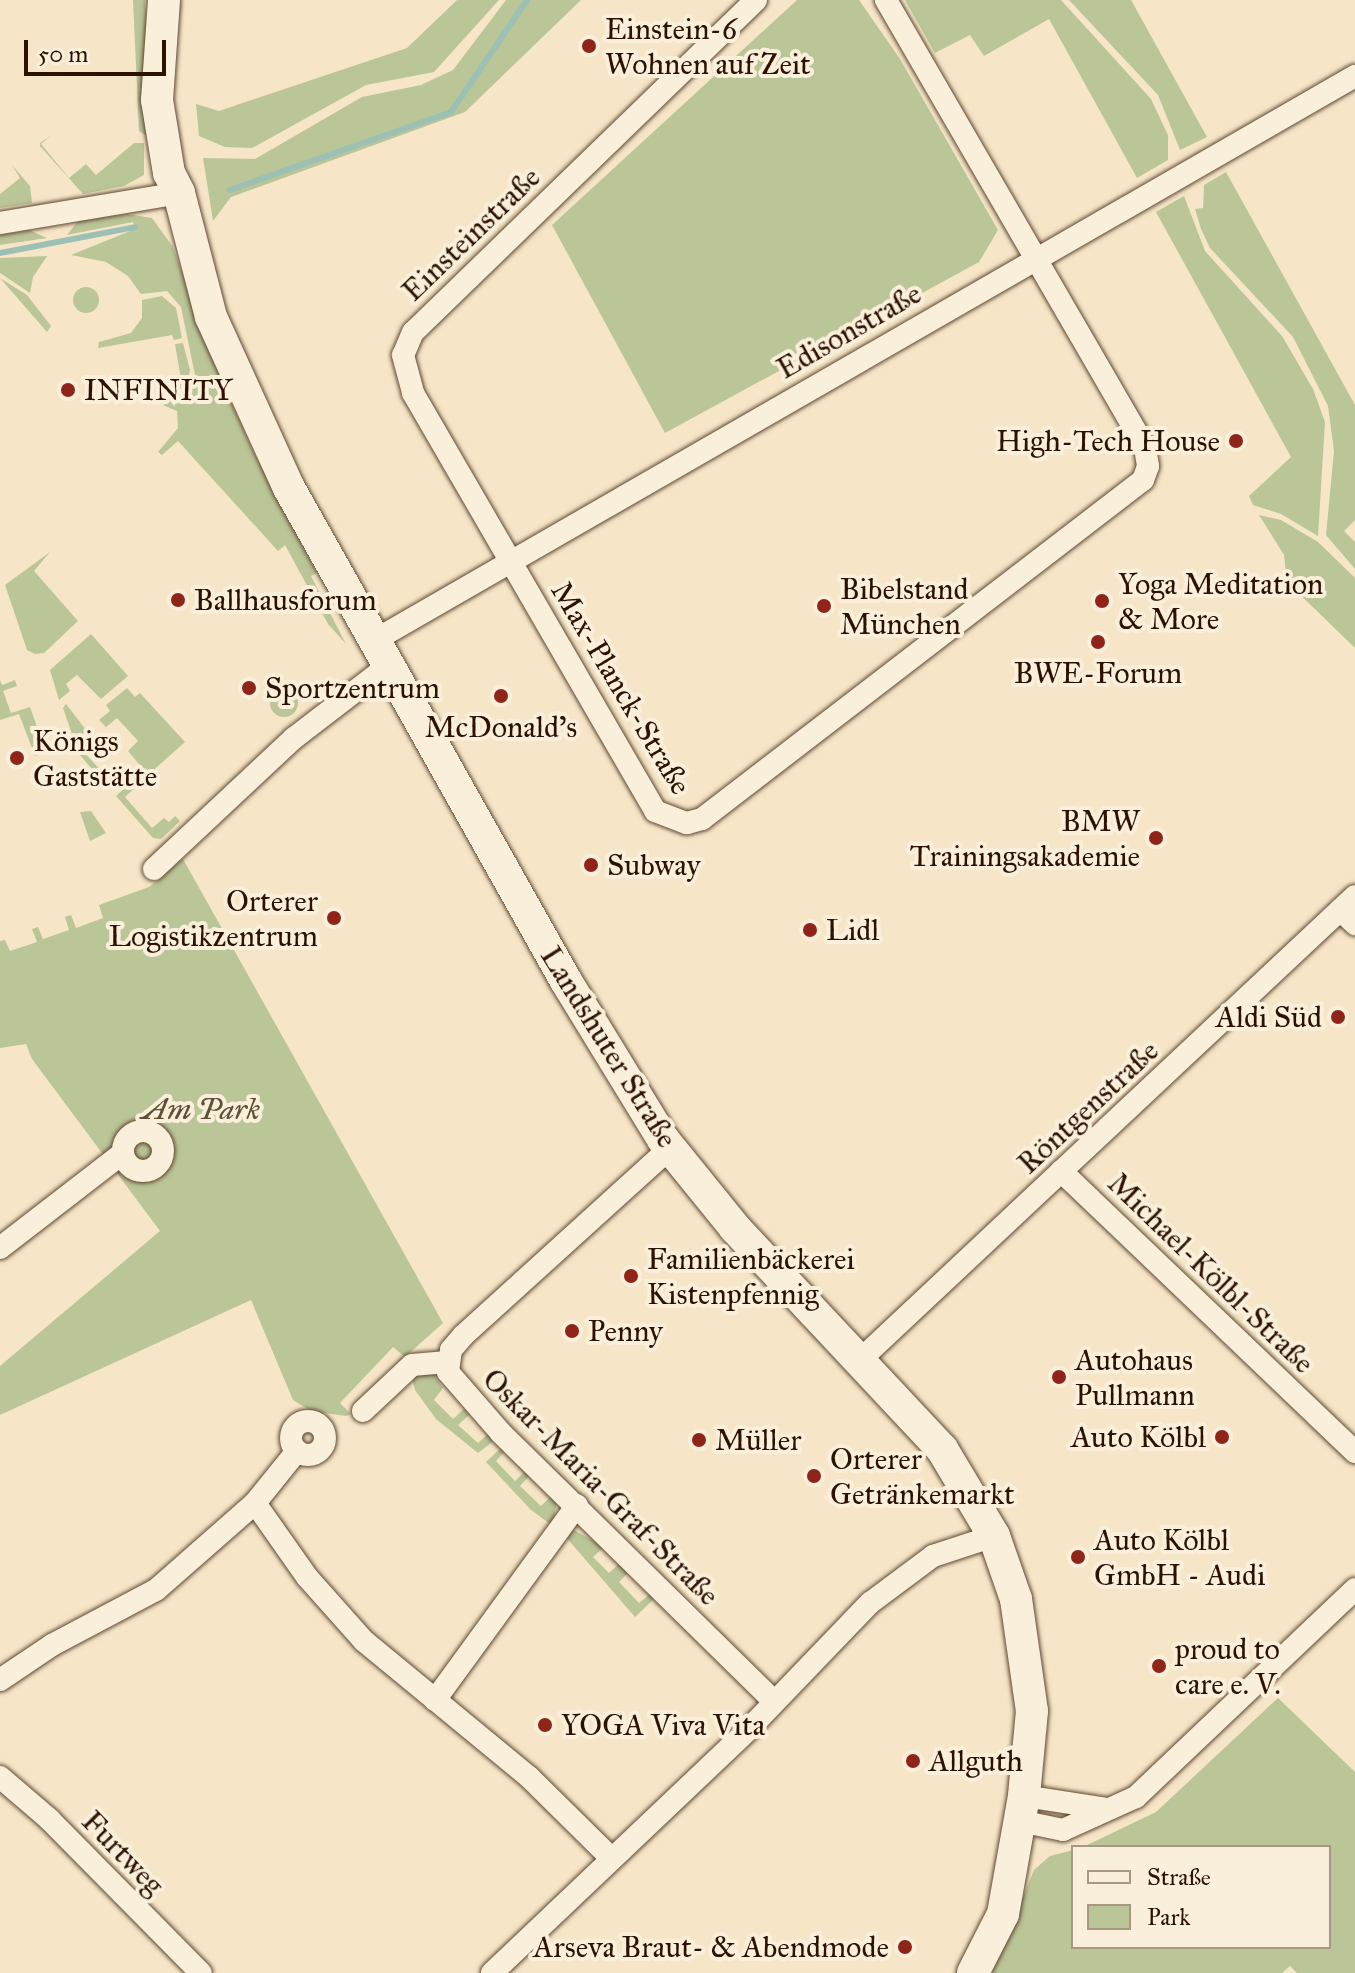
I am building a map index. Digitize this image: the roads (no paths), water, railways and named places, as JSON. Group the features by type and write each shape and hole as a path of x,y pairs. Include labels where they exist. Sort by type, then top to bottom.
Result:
{"main road":[{"name":"Landshuter Straße","path":"164,16 157,75 161,144 179,193 202,291 234,374 282,476 566,981 670,1148 735,1228 942,1449 994,1536 1016,1599 1029,1669 1032,1711 1022,1808 1003,1914 973,1973"},
{"name":"Landshuter Straße","path":"961,1973 985,1906 1010,1864"}],"street":[{"name":"Einsteinstraße","path":"509,561 413,393 403,355 413,332 756,0"},
{"path":"886,0 1035,256"},
{"name":"Edisonstraße","path":"154,869 382,653 509,561 1035,256 1355,76"},
{"path":"0,223 179,193"},
{"name":"Max-Planck-Straße","path":"509,561 655,811 687,823 702,819 1143,480 1148,466 1145,447 1035,256"},
{"name":"Röntgenstraße","path":"860,1360 1061,1171 1350,910"},
{"name":"Oskar-Maria-Graf-Straße","path":"670,1148 473,1326 447,1362 453,1381 772,1699"},
{"path":"0,1248 123,1153"},
{"name":"Michael-Kölbl-Straße","path":"1061,1171 1355,1452"},
{"path":"363,1411 412,1365 447,1362"},
{"path":"0,1680 52,1645 156,1590 255,1503 297,1451"},
{"path":"255,1503 307,1577 364,1641 529,1777 610,1857"},
{"path":"435,1700 577,1505"},
{"path":"492,1973 610,1857 748,1730 772,1699 895,1581 933,1556 994,1536"},
{"path":"1022,1808 1108,1809 1136,1797 1355,1589"},
{"name":"Furtweg","path":"0,1777 49,1819 201,1973"}],"waterway":[{"path":"230,190 451,112 527,0"},
{"path":"0,253 135,227"}],"place":[{"name":"Einstein-6 Wohnen auf Zeit","path":"589,46"},
{"name":"INFINITY","path":"68,390"},
{"name":"High-Tech House","path":"1236,441"},
{"name":"Ballhausforum","path":"178,600"},
{"name":"Yoga Meditation & More","path":"1102,601"},
{"name":"Bibelstand München","path":"824,606"},
{"name":"BWE-Forum","path":"1098,642"},
{"name":"Sportzentrum","path":"249,688"},
{"name":"McDonald's","path":"501,696"},
{"name":"Königs Gaststätte","path":"17,758"},
{"name":"BMW Trainingsakademie","path":"1156,838"},
{"name":"Subway","path":"591,865"},
{"name":"Orterer Logistikzentrum","path":"334,918"},
{"name":"Lidl","path":"810,930"},
{"name":"Aldi Süd","path":"1338,1017"},
{"name":"Familienbäckerei Kistenpfennig","path":"631,1276"},
{"name":"Penny","path":"572,1331"},
{"name":"Autohaus Pullmann","path":"1059,1377"},
{"name":"Auto Kölbl","path":"1222,1437"},
{"name":"Müller","path":"699,1440"},
{"name":"Orterer Getränkemarkt","path":"814,1476"},
{"name":"Auto Kölbl GmbH - Audi","path":"1078,1557"},
{"name":"proud to care e. V.","path":"1159,1666"},
{"name":"YOGA Viva Vita","path":"545,1725"},
{"name":"Allguth","path":"913,1761"},
{"name":"Arseva Braut- & Abendmode","path":"905,1947"}],"park label":[{"name":"Am Park","path":"201,1109"}]}
